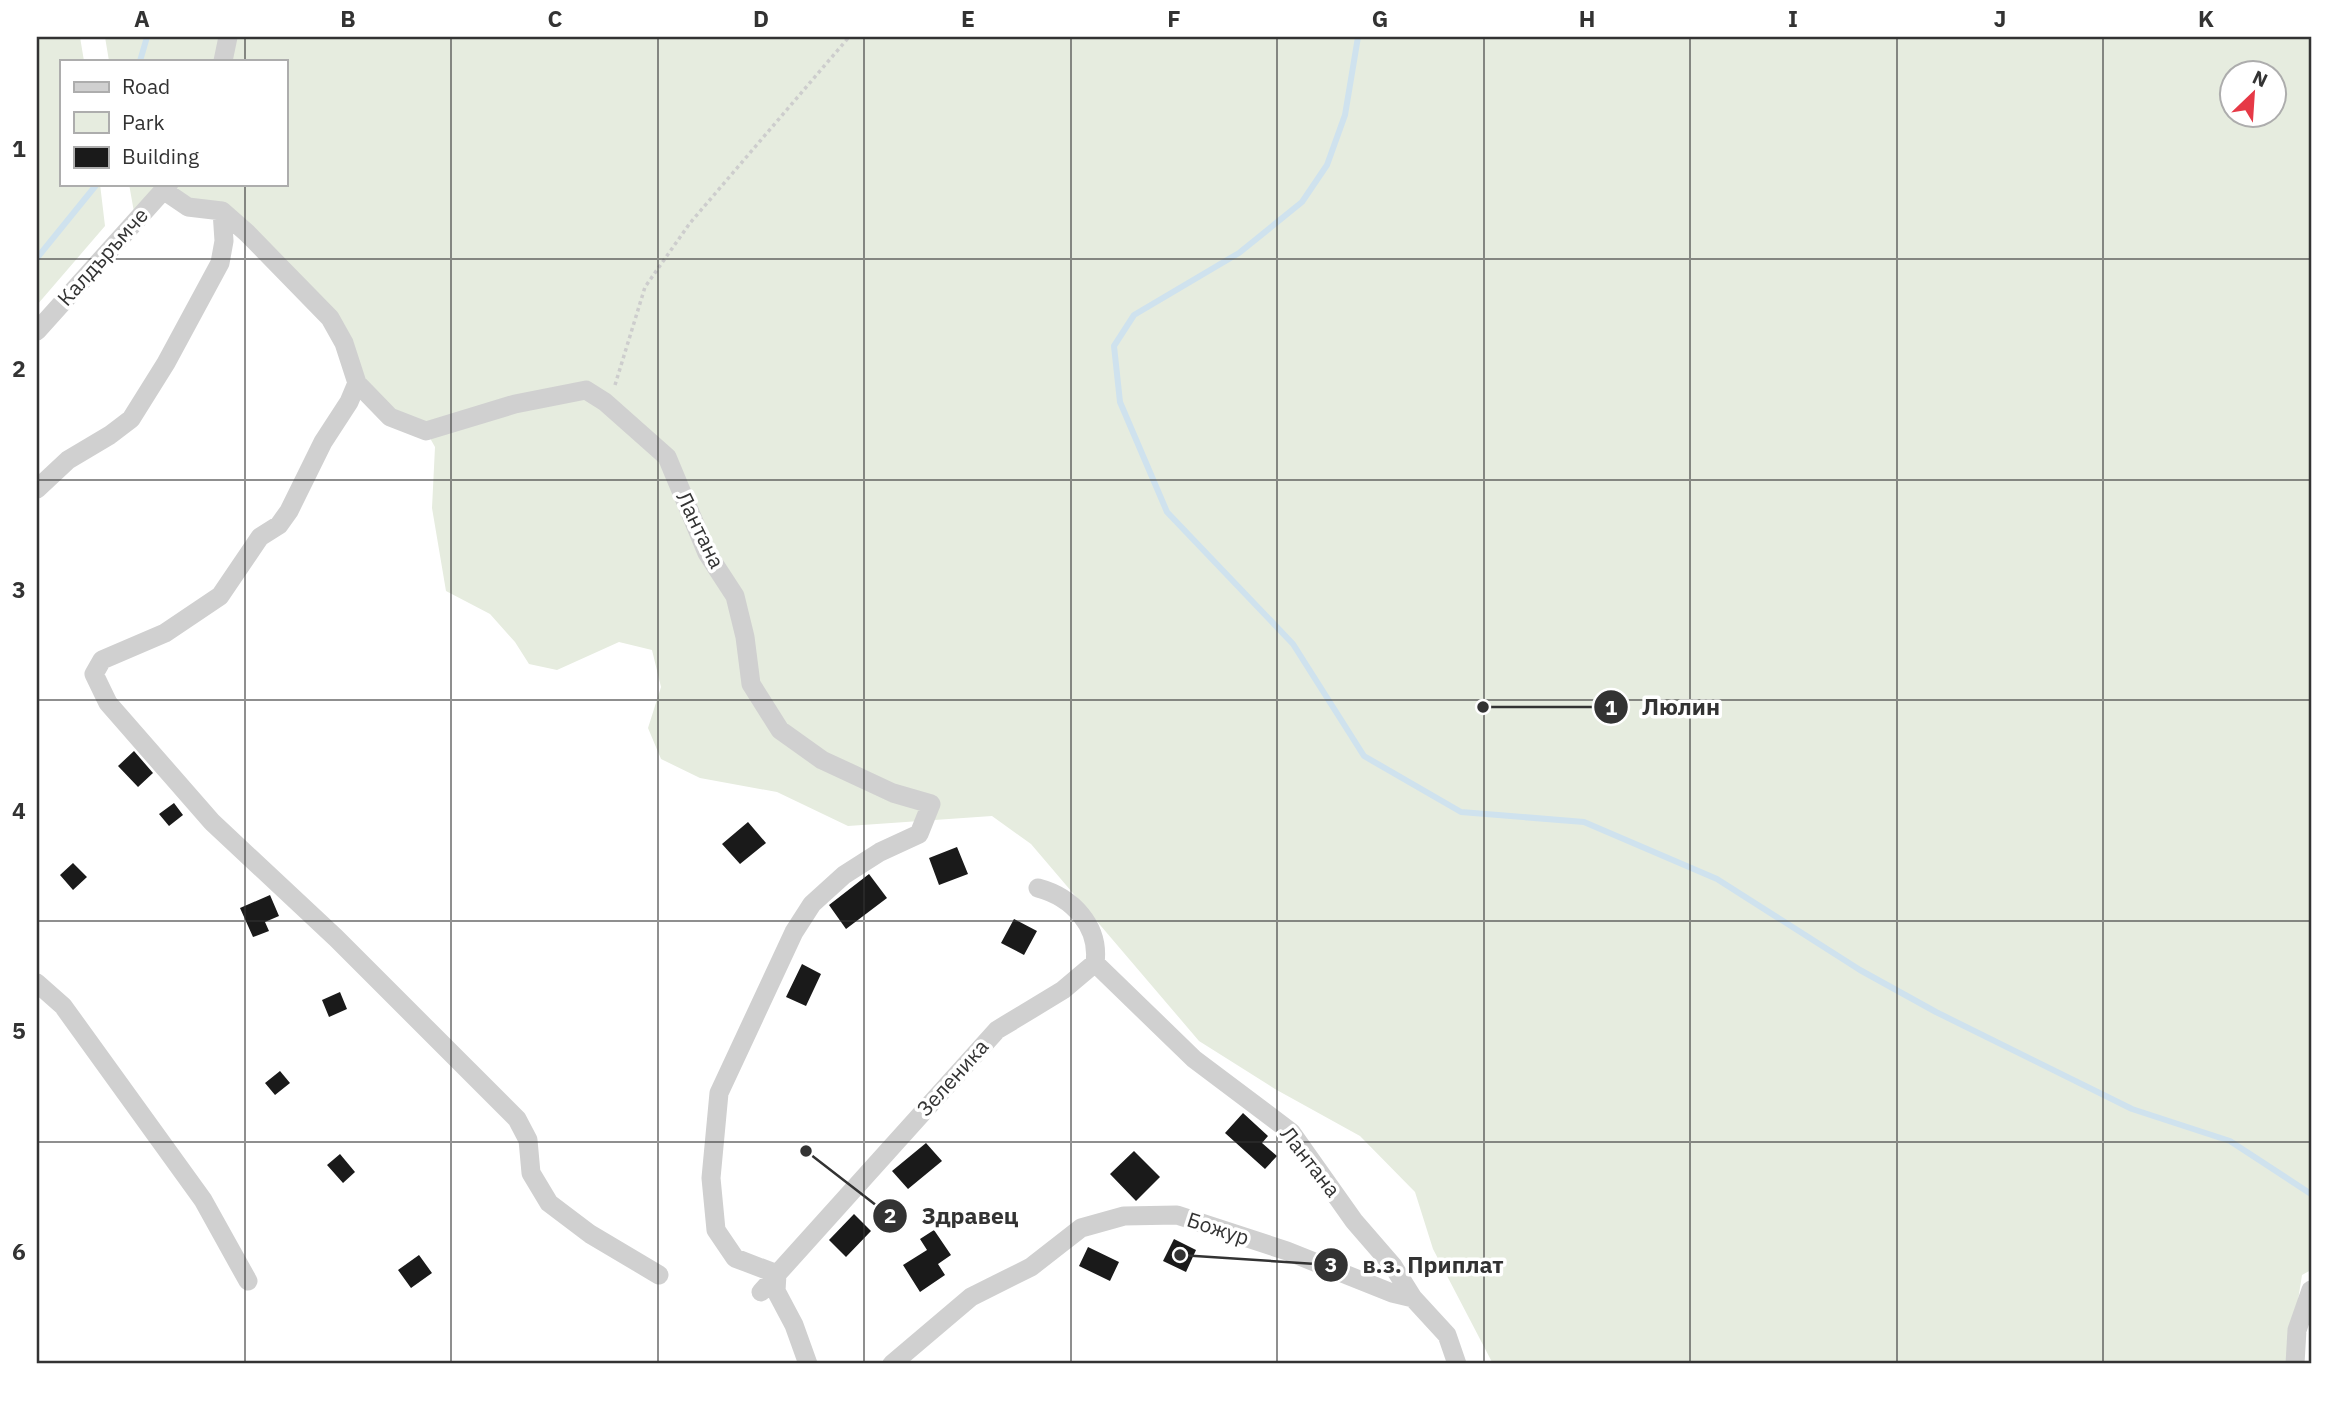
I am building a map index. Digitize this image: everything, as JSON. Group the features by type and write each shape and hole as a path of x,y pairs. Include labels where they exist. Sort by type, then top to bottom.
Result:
{"street":[{"path":"223,60 228,37"},
{"path":"166,187 188,207 222,211 330,318 344,343 357,383 390,417 426,431 515,404 586,390 612,394"},
{"name":"Калдъръмче","path":"37,331 166,187"},
{"path":"37,489 68,460 131,419 166,363 220,262 224,241 222,211"},
{"path":"357,383 349,402 323,442 289,511 279,525 261,537 220,596 165,633 102,660 94,674 108,703 212,822 336,938 517,1119 528,1140 531,1173 549,1203 590,1234 659,1275"},
{"name":"Лантана","path":"586,390 605,402 667,457 707,553 735,596 745,637 751,684 780,730 821,760 893,793 931,804 919,834 880,852 844,875 812,904 794,932 719,1093 711,1178 716,1230 735,1258 777,1274"},
{"path":"1038,888 1056,893 1078,910 1097,949 1095,963"},
{"name":"Лантана","path":"1095,963 1194,1059 1291,1132 1354,1221 1393,1266 1413,1298 1447,1335 1457,1364"},
{"name":"Зеленика","path":"761,1292 996,1030 1063,990 1095,963"},
{"path":"37,983 64,1006 203,1200 248,1281"},
{"name":"Божур","path":"892,1364 971,1297 1031,1267 1081,1228 1124,1216 1177,1215 1287,1251 1392,1293 1413,1298"},
{"path":"777,1274 776,1291 794,1325 808,1364"},
{"path":"2295,1364 2297,1330 2311,1290"}],"path":[{"path":"612,394 645,287 690,223 849,37"}],"green space":[{"path":"37,37 80,37 84,60 60,60 60,186 100,186 105,226 37,305"},
{"path":"105,37 2311,37 2311,1270 2302,1275 2288,1364 1493,1364 1433,1249 1415,1192 1360,1136 1275,1089 1199,1041 1031,844 992,816 848,826 777,792 700,778 661,759 648,728 661,687 652,650 619,642 557,670 529,664 515,642 490,614 446,591 432,508 435,447 426,431 364,389 343,328 228,211 158,195 134,212 129,186 287,186 287,60 109,60"}],"building":[{"path":"134,751 153,773 138,787 118,766"},
{"path":"174,803 183,815 169,826 159,814"},
{"path":"748,822 766,843 740,864 722,844"},
{"path":"957,847 968,874 939,885 929,858"},
{"path":"73,863 87,877 73,890 60,875"},
{"path":"869,874 887,898 846,929 829,905"},
{"path":"270,895 279,916 265,922 269,931 253,937 240,908"},
{"path":"1014,919 1037,931 1024,955 1001,943"},
{"path":"802,964 821,974 806,1006 786,997"},
{"path":"340,992 347,1009 329,1017 322,1000"},
{"path":"280,1071 290,1083 275,1095 265,1083"},
{"path":"1243,1113 1268,1136 1262,1143 1277,1156 1265,1169 1225,1133"},
{"path":"926,1143 942,1161 908,1189 892,1171"},
{"path":"1134,1151 1160,1177 1136,1201 1110,1174"},
{"path":"340,1154 355,1172 343,1183 327,1165"},
{"path":"854,1214 871,1231 846,1257 829,1240"},
{"path":"934,1230 951,1255 938,1264 945,1275 920,1292 903,1265 927,1250 920,1239"},
{"path":"1174,1239 1196,1250 1186,1272 1163,1261"},
{"path":"1088,1247 1119,1262 1110,1281 1079,1266"},
{"path":"419,1255 432,1273 411,1288 398,1270"}],"waterway":[{"path":"140,60 147,37"},
{"path":"1358,37 1345,115 1327,165 1302,202 1239,253 1134,315 1114,346 1120,402 1167,512 1293,644 1364,756 1461,812 1584,822 1717,879 1860,970 1936,1012 2132,1109 2230,1141 2311,1194"},
{"path":"37,258 95,186"}],"place":[{"name":"Люлин","path":"1483,707"},
{"name":"Здравец","path":"806,1151"},
{"name":"в.з. Приплат","path":"1180,1255"}]}
